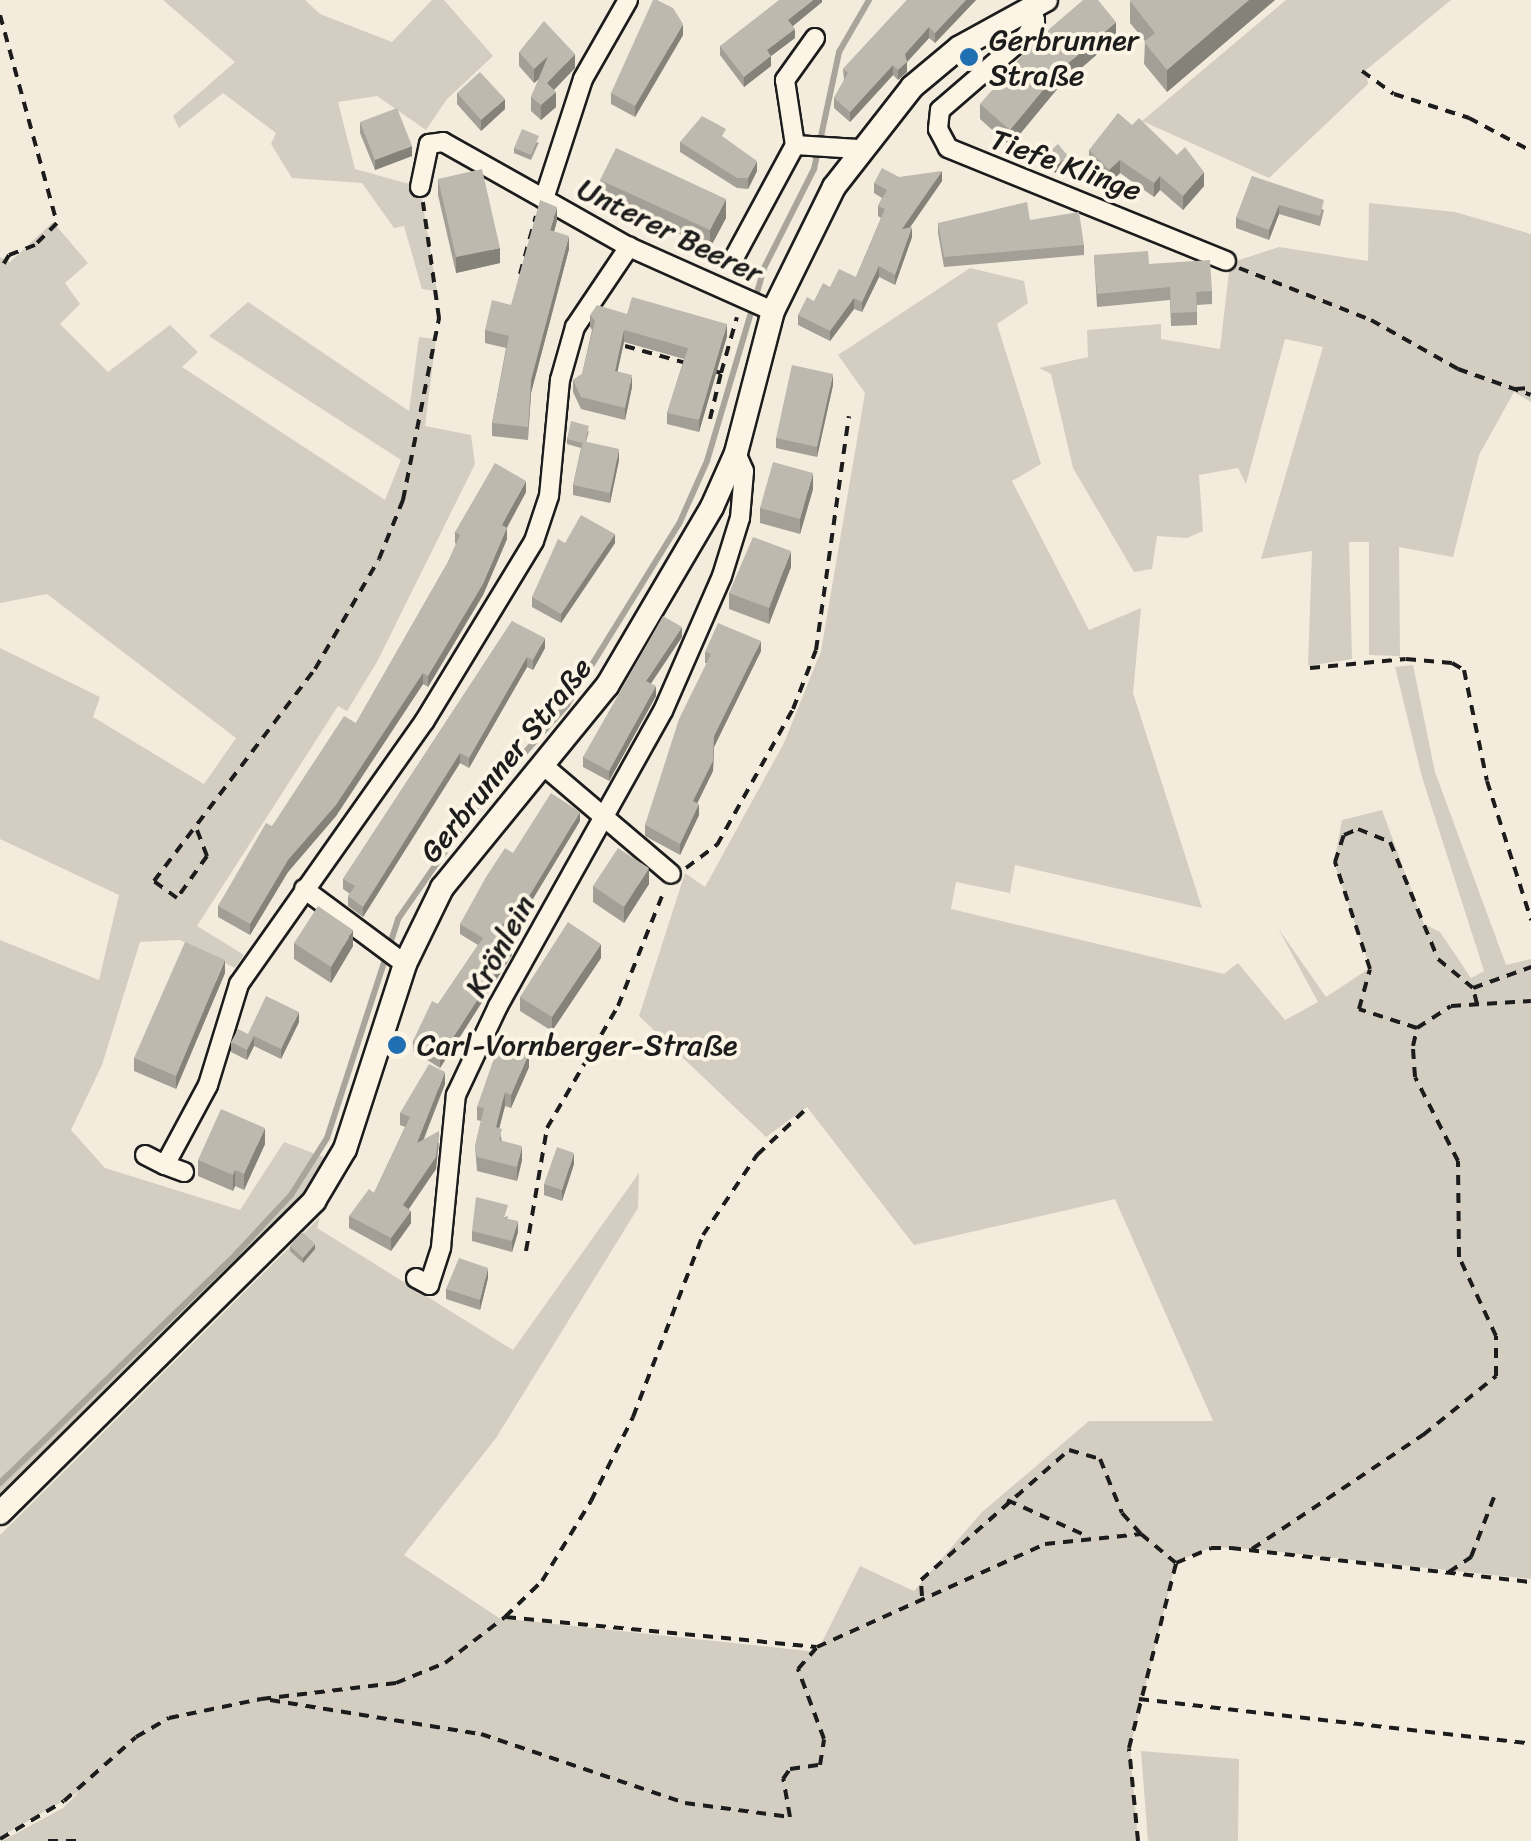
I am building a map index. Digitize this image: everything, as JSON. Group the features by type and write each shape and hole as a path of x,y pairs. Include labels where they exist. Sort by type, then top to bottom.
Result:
{"street":[{"name":"Unterer Beerer","path":"542,198 583,79 628,0"},
{"name":"Gerbrunner Straße","path":"0,1513 314,1201 345,1148 405,964 468,851 546,767 607,686 671,582 736,453 773,310 846,148 960,47 1040,2"},
{"name":"Tiefe Klinge","path":"1040,2 1026,35 940,110 938,129 948,148 1226,262"},
{"path":"735,256 801,146 785,80 815,38"},
{"name":"Unterer Beerer","path":"420,187 429,144 444,142 628,247 773,310"},
{"path":"801,146 846,148"},
{"path":"166,1165 208,1085 239,984 424,722 534,541 549,496 560,380 575,327 628,247"},
{"name":"Krönlein","path":"428,1285 446,1223 456,1095 663,711 722,576 740,518 744,471 736,453"},
{"path":"546,767 671,874"},
{"path":"304,890 405,964"},
{"path":"145,1156 184,1172"}],"path":[{"path":"0,15 57,224 35,245 9,255 0,270"},
{"path":"1362,71 1394,94 1469,118 1531,151"},
{"path":"197,830 207,856 177,898 154,882 197,830 324,656 403,500 440,318 420,187"},
{"path":"517,286 542,198"},
{"path":"1226,262 1371,320 1458,369 1510,389 1531,392"},
{"path":"710,418 745,299"},
{"path":"625,346 721,373"},
{"path":"526,1251 546,1128 618,1006 671,874 698,864 717,846 793,709 816,650 848,416"},
{"path":"1310,668 1406,659 1464,670 1487,781 1531,920"},
{"path":"1417,1028 1359,1009 1370,969 1334,862 1344,834 1358,828 1390,842 1438,959 1473,988 1477,1004"},
{"path":"1473,988 1531,967"},
{"path":"1252,1549 1423,1435 1496,1376 1496,1336 1458,1258 1458,1161 1414,1077 1417,1028 1431,1014 1477,1004 1531,1001"},
{"path":"0,1839 64,1801 136,1737 168,1718 261,1699 396,1683 445,1664 506,1617 542,1581 591,1502 633,1417 703,1235 757,1155 804,1112"},
{"path":"922,1596 921,1580 1006,1500 1069,1450 1100,1459 1122,1513 1176,1563"},
{"path":"1449,1572 1471,1558 1494,1498"},
{"path":"1006,1500 1089,1538"},
{"path":"261,1699 481,1734 686,1803 790,1817 783,1780 790,1769 820,1765 824,1739 798,1669 817,1647 922,1596 1045,1544 1141,1534"},
{"path":"1176,1563 1211,1548 1252,1549 1531,1582"},
{"path":"1138,1841 1129,1748 1176,1563"},
{"path":"506,1617 817,1647"},
{"path":"1139,1700 1531,1744"},
{"path":"48,1841 83,1841"}],"shaded area":[{"path":"163,0 305,0 320,14 392,42 432,0 444,0 493,56 447,99 426,130 377,96 338,102 355,169 420,187 437,291 422,289 404,226 394,228 362,183 292,178 271,144 276,133 223,93 179,128 173,116 235,62"},
{"path":"1286,0 1451,0 1366,70 1368,84 1269,178 1142,121"},
{"path":"1369,203 1455,212 1531,234 1531,402 1514,392 1479,455 1453,557 1399,547 1400,656 1369,655 1369,542 1349,542 1352,659 1308,666 1312,551 1261,559 1323,347 1285,339 1246,484 1238,468 1199,475 1203,531 1187,538 1157,536 1152,569 1134,572 1073,468 1051,374 1039,368 1088,357 1087,330 1161,324 1161,339 1220,349 1230,263 1279,247 1368,261"},
{"path":"53,222 88,263 65,283 80,304 60,324 108,372 170,325 198,352 182,367 385,500 401,460 209,336 248,302 409,411 419,337 436,339 425,426 471,435 475,464 377,662 347,711 338,706 197,926 244,955 235,968 180,940 140,942 102,1065 71,1130 105,1168 240,1210 284,1142 334,1161 312,1195 0,1496 0,940 99,980 119,895 0,839 0,648 100,697 93,717 204,784 236,738 47,594 0,603 0,257 10,262"},
{"path":"970,268 1024,281 1028,303 997,324 1041,464 1012,481 1089,630 1141,608 1133,693 1202,908 1015,865 1010,893 956,882 951,909 1224,974 1238,963 1285,1020 1318,1002 1278,928 1326,997 1370,968 1334,863 1342,820 1382,810 1424,924 1440,932 1471,978 1484,971 1422,777 1395,667 1413,665 1435,772 1506,965 1531,959 1531,1579 1212,1547 1176,1562 1130,1748 1138,1841 2,1841 63,1808 79,1792 0,1837 0,1535 320,1217 317,1228 513,1350 639,1173 638,1208 496,1438 404,1555 499,1618 817,1652 860,1566 914,1591 981,1513 1089,1421 1213,1421 1115,1199 914,1245 807,1107 766,1137 639,1016 685,873 705,887 784,743 821,651 865,393 838,355"},
{"path":"1141,1751 1239,1759 1238,1841 1148,1841"}],"building":[{"path":"653,0 673,8 683,24 635,106 611,93"},
{"path":"779,0 813,0 788,20 795,29 767,50 771,56 744,77 720,46"},
{"path":"907,0 966,0 935,33 929,27 905,54 907,62 898,70 893,65 850,112 834,98 848,73 843,69"},
{"path":"1083,0 1098,0 1116,22 1058,72 1010,130 980,104 1032,44"},
{"path":"1131,0 1249,0 1167,70 1144,42 1155,33"},
{"path":"544,21 575,54 547,83 556,92 541,105 531,97 548,56 534,69 519,52"},
{"path":"480,72 505,99 481,120 457,93"},
{"path":"397,108 412,146 375,160 360,122"},
{"path":"1118,113 1132,125 1139,118 1177,155 1185,147 1204,172 1183,196 1160,176 1154,183 1120,160 1109,170 1089,150"},
{"path":"702,116 726,129 722,136 757,161 748,178 737,178 680,142"},
{"path":"522,129 539,136 531,155 514,148"},
{"path":"1058,144 1068,156 1055,167 1045,156"},
{"path":"616,148 726,199 710,230 600,180"},
{"path":"882,168 899,177 942,171 902,229 912,227 895,275 879,266 862,302 854,298 830,331 798,315 807,297 814,301 823,283 830,287 839,269 856,277 885,209 878,206 887,190 874,183"},
{"path":"482,169 500,248 456,257 438,179"},
{"path":"1252,176 1324,200 1320,216 1279,205 1269,230 1236,218"},
{"path":"540,200 557,207 550,230 569,236 531,380 528,427 492,423 509,336 485,330 492,300 511,305"},
{"path":"1027,202 1030,220 1079,212 1084,245 944,257 938,223"},
{"path":"1148,251 1149,264 1210,260 1212,291 1196,292 1197,312 1171,313 1170,287 1097,294 1094,255"},
{"path":"632,297 727,324 699,420 667,413 688,348 624,330 615,371 632,375 625,408 581,397 573,380 582,374 595,321 590,315 597,305 627,314"},
{"path":"792,365 833,374 817,447 776,438"},
{"path":"571,421 589,426 585,442 567,439"},
{"path":"583,441 619,449 610,493 573,485"},
{"path":"773,462 813,473 800,519 760,508"},
{"path":"495,463 526,481 502,525 507,528 483,584 428,676 423,673 336,805 288,860 250,924 218,906 266,823 272,826 344,716 356,723 448,562 460,535 455,532"},
{"path":"581,515 615,534 561,614 532,597 558,539 565,543"},
{"path":"753,537 791,551 769,608 729,593"},
{"path":"663,616 682,627 646,681 656,686 609,771 583,757"},
{"path":"512,621 545,638 533,660 527,657 469,758 460,753 363,907 348,896 355,886 343,879"},
{"path":"718,623 761,641 714,736 713,761 693,801 699,804 680,844 645,825 679,719 711,654 705,652"},
{"path":"551,793 580,812 525,903 518,898 496,936 512,946 440,1058 413,1041 432,1001 438,1004 483,938 460,924 505,848 513,853"},
{"path":"618,848 649,868 624,907 593,886"},
{"path":"318,906 353,930 331,967 294,943"},
{"path":"568,922 601,944 552,1017 520,997"},
{"path":"185,942 225,960 176,1076 134,1058"},
{"path":"266,996 299,1012 281,1049 254,1036 247,1050 231,1042 238,1029 248,1034"},
{"path":"500,1041 529,1053 511,1095 505,1092 496,1127 502,1129 499,1140 522,1146 517,1167 477,1157 475,1146 484,1108 477,1107"},
{"path":"429,1064 445,1072 417,1143 439,1131 436,1157 403,1205 411,1211 391,1238 349,1216 369,1189 374,1193 410,1117 400,1113"},
{"path":"221,1109 265,1128 244,1174 235,1170 233,1175 198,1160"},
{"path":"557,1147 574,1153 562,1190 544,1184"},
{"path":"476,1197 508,1205 504,1218 518,1221 512,1241 472,1231"},
{"path":"302,1232 315,1244 303,1258 290,1246"},
{"path":"459,1258 488,1268 480,1300 446,1289"}],"waterway":[{"path":"0,1483 236,1254 291,1195 327,1138 398,919 473,811 567,705 679,524 707,461 764,268 814,169 839,52 869,0"}],"place":[{"name":"Gerbrunner Straße","path":"969,57"},
{"name":"Carl-Vornberger-Straße","path":"397,1045"}]}
